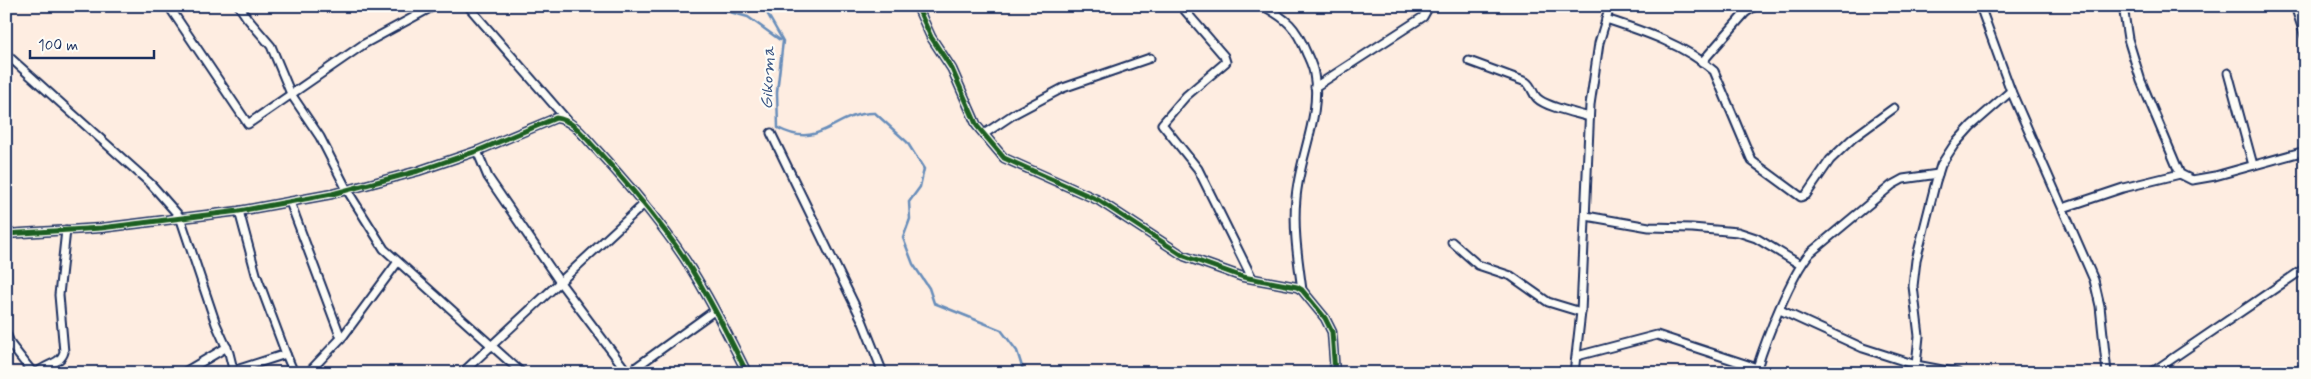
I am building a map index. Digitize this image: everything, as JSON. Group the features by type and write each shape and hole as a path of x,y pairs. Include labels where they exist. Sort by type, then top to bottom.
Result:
{"street":[{"path":"171,6 172,11 248,124 364,44 434,6"},
{"path":"239,6 246,18 271,46 291,94 320,137 347,190 377,241 397,263 522,373"},
{"path":"468,6 568,121 622,178 670,238 714,311 747,373"},
{"path":"917,6 931,37 952,69 972,116 1004,158 1098,200 1184,256 1252,278 1302,290"},
{"path":"1181,6 1224,56 1226,62 1186,96 1162,124 1198,169 1252,278"},
{"path":"1263,6 1283,17 1300,37 1314,71 1316,87 1314,111 1296,196 1294,228 1302,290 1325,318 1332,332 1335,373"},
{"path":"1316,87 1423,17 1427,10 1425,6"},
{"path":"1574,373 1581,312 1589,117 1599,43 1610,6"},
{"path":"1702,62 1745,13 1755,6"},
{"path":"1980,6 2011,92 2063,208 2096,288 2107,373"},
{"path":"2123,6 2128,39 2141,81 2180,174"},
{"path":"2295,6 2305,36"},
{"path":"1606,19 1646,32 1702,62 1718,78 1752,161 1801,197 1806,195 1830,160 1852,138 1894,108"},
{"path":"6,54 131,166 180,217 216,324 227,347 233,372 286,354"},
{"path":"984,134 1014,114 1063,88 1150,58"},
{"path":"1469,61 1526,82 1535,96 1542,102 1589,117"},
{"path":"2228,72 2253,165"},
{"path":"1915,369 1919,336 1913,286 1916,260 1938,174 1954,144 1971,126 2011,92"},
{"path":"6,234 101,228 180,217 239,212 290,202 347,190 418,171 477,150 556,118 568,121"},
{"path":"771,133 862,320 882,373"},
{"path":"477,150 488,177 559,281 628,373 714,311"},
{"path":"2063,208 2123,188 2180,174 2192,180 2305,151"},
{"path":"1577,356 1657,335 1756,370 1800,265 1823,240 1892,185 1903,179 1938,174"},
{"path":"290,202 341,338"},
{"path":"462,373 644,204"},
{"path":"239,212 256,274 294,373"},
{"path":"1586,216 1642,226 1738,232 1756,238 1800,265"},
{"path":"37,373 44,367 59,360 64,352 58,295 66,230"},
{"path":"1452,242 1478,265 1510,276 1548,302 1581,312"},
{"path":"308,373 341,338 397,263"},
{"path":"2151,373 2305,268"},
{"path":"1780,310 1863,348 1915,369 1958,373"},
{"path":"6,333 11,345 33,373"},
{"path":"183,373 227,347"},
{"path":"2297,373 2305,366"}],"waterway":[{"path":"708,6 748,17 780,40"},
{"name":"Gikoma","path":"763,6 783,41 777,92 778,128 793,134 806,135 827,129 848,118 861,114 875,113 907,142 924,169 920,187 909,202 910,219 903,238 913,264 929,288 934,303 1001,330 1017,351 1024,373"}],"cycle path":[{"path":"917,6 931,37 952,69 977,126 1004,158 1098,200 1184,256 1243,277 1297,287 1302,290 1325,318 1332,332 1335,373"},
{"path":"6,234 101,228 239,211 332,194 418,171 477,151 556,118 562,119 584,135 632,190 677,247 699,282 747,373"}]}
